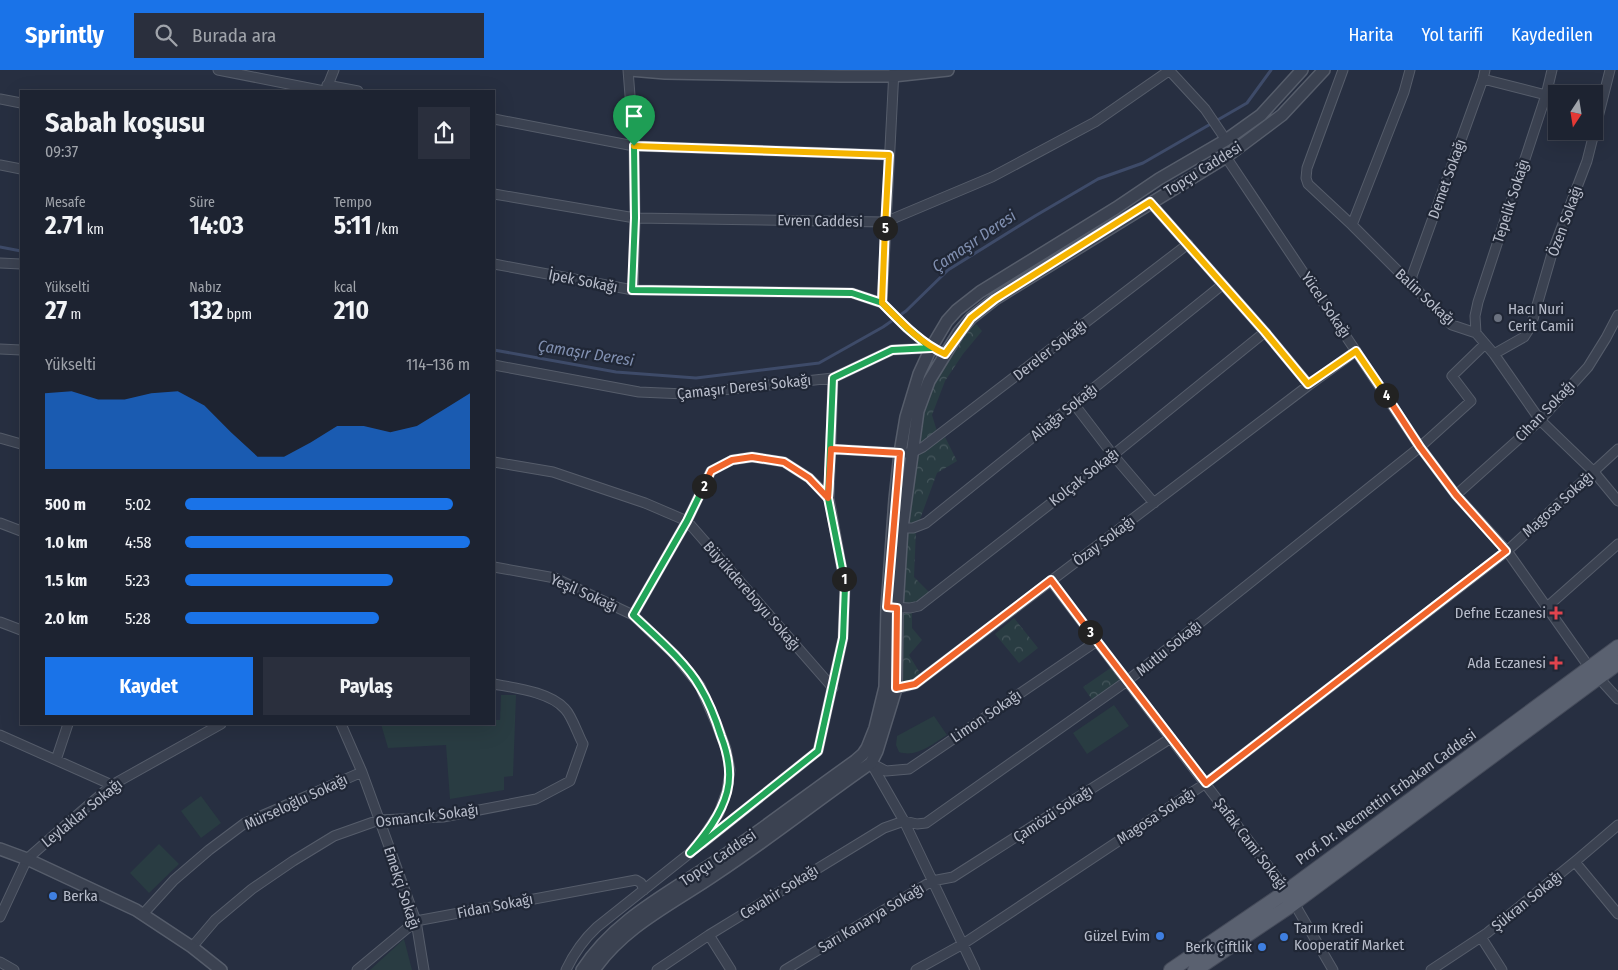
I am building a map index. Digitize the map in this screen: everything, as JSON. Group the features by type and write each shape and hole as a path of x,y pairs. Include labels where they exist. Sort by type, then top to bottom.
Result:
{"main road":[{"name":"Prof. Dr. Necmettin Erbakan Caddesi","path":"1195,970 1291,896 1594,672 1618,647"},
{"name":"Prof. Dr. Necmettin Erbakan Caddesi","path":"1594,672 1618,663"},
{"name":"Prof. Dr. Necmettin Erbakan Caddesi","path":"1171,970 1291,896"}],"street":[{"path":"218,70 326,89 342,90"},
{"path":"326,89 334,70"},
{"path":"632,290 635,218 634,146 629,70 674,74 840,76 948,70"},
{"path":"1170,70 1205,109 1224,136"},
{"name":"Evren Caddesi","path":"495,194 635,218 885,222 1009,168 1095,122 1170,70"},
{"name":"Topçu Caddesi","path":"582,970 590,957 633,915 877,751 891,688 892,607 897,528 906,453 906,417 919,374 931,348 947,321 957,310 980,292 1116,208 1224,136 1261,115 1302,70"},
{"name":"Topçu Caddesi","path":"906,453 929,381 945,354 971,318 995,299 1226,157 1282,115 1324,70"},
{"name":"Balin Sokağı","path":"1343,70 1307,168 1306,178 1308,184 1452,325 1476,333"},
{"path":"1352,225 1404,92 1410,70"},
{"name":"Tepelik Sokağı","path":"1476,333 1475,316 1478,302 1546,96 1552,70"},
{"name":"Özen Sokağı","path":"1494,354 1524,337 1531,326 1553,250 1587,161 1610,70"},
{"path":"893,73 882,303 907,328 931,348 945,354"},
{"path":"1484,75 1546,96"},
{"name":"Demet Sokağı","path":"1412,287 1412,276 1484,75"},
{"path":"0,99 20,103"},
{"path":"495,119 634,146 889,155"},
{"name":"Yücel Sokağı","path":"1226,157 1420,447 1456,495 1506,551 1594,672 1618,699"},
{"path":"0,165 20,169"},
{"path":"1150,202 1265,332 1308,384"},
{"name":"Dereler Sokağı","path":"906,453 923,447 1188,244"},
{"path":"0,263 20,264"},
{"name":"İpek Sokağı","path":"495,264 632,290 852,293 882,303"},
{"name":"Aliağa Sokağı","path":"897,528 914,528 926,523 1222,285"},
{"name":"Cihan Sokağı","path":"1456,495 1540,420 1588,367 1618,315"},
{"name":"Kolçak Sokağı","path":"892,607 910,608 919,606 1113,455 1265,332"},
{"path":"1476,333 1494,354 1540,420 1594,472 1618,501"},
{"name":"Mutlu Sokağı","path":"904,821 918,824 926,823 1127,681 1420,447 1471,401 1452,376 1485,344"},
{"name":"Çamaşır Deresi Sokağı","path":"495,364 639,392 685,394 833,378 892,350 931,348"},
{"path":"0,349 20,350"},
{"name":"Özay Sokağı","path":"891,688 915,684 1308,384 1356,351"},
{"path":"690,853 818,751 843,638 845,586 828,498 833,378"},
{"path":"1074,404 1113,455 1154,503"},
{"path":"0,438 20,444"},
{"path":"831,449 906,453"},
{"name":"Magosa Sokağı","path":"916,970 963,944 1206,783 1506,551 1618,449"},
{"path":"633,615 687,521 711,471 732,460 752,457 784,462 809,478 828,498"},
{"name":"Büyükdereboyu Sokağı","path":"495,462 553,472 645,503 687,521 833,688"},
{"path":"0,523 20,531"},
{"path":"1547,607 1618,544"},
{"name":"Yeşil Sokağı","path":"495,568 555,578 633,615 675,655 700,686 726,750 730,770 728,792 719,814 690,853 583,940 566,970"},
{"name":"Şafak Cami Sokağı","path":"1051,580 1291,896 1333,970"},
{"path":"0,622 20,630"},
{"name":"Limon Sokağı","path":"867,758 886,771 909,768 1097,641"},
{"name":"Osmancık Sokağı","path":"192,947 215,920 252,889 334,836 379,820 442,817 536,799 570,781 583,744 565,709 551,699 522,689 495,684"},
{"path":"56,760 68,725"},
{"name":"Leylaklar Sokağı","path":"0,918 27,859 112,785 218,725"},
{"name":"Emekçi Sokağı","path":"341,725 362,772 416,921 424,970"},
{"path":"0,735 112,785"},
{"name":"Çamözü Sokağı","path":"932,881 953,878 1171,738"},
{"path":"594,970 617,944 640,923 716,874 867,758 904,821 975,970"},
{"name":"Mürseloğlu Sokağı","path":"143,914 174,880 209,850 246,824 362,772"},
{"name":"Cevahir Sokağı","path":"656,970 709,935 884,828 904,821"},
{"name":"Şükran Sokağı","path":"1431,970 1482,936 1618,825"},
{"path":"0,849 27,859 143,914 192,947 221,970"},
{"path":"1575,862 1618,914"},
{"name":"Fidan Sokağı","path":"357,970 416,921 636,880 641,883 644,890"},
{"name":"Sarı Kanarya Sokağı","path":"785,970 932,881"},
{"path":"709,935 731,970"},
{"path":"1482,936 1502,970"},
{"path":"0,962 14,970"}],"green space":[{"path":"976,324 982,331 963,354 945,381 932,415 940,441 945,437 957,461 937,473 916,530 914,577 929,592 912,605 912,628 922,640 909,655 920,673 913,681 899,685 900,612 907,523 922,414 939,371 961,339"},
{"path":"1014,618 1038,648 1019,663 995,634"},
{"path":"1112,667 1122,681 1093,701 1083,687"},
{"path":"501,695 516,695 513,776 504,777 504,790 450,799 446,745 388,748 381,725 495,725 495,720 500,720"},
{"path":"1114,705 1129,726 1087,754 1073,733"},
{"path":"934,716 947,735 918,752 899,752 896,745 897,736"},
{"path":"201,796 221,823 201,838 181,811"},
{"path":"159,844 179,864 149,893 130,873"},
{"path":"404,939 412,970 370,970"}],"waterway":[{"name":"Çamaşır Deresi","path":"495,350 616,372 696,378 819,363 883,327 906,311 948,270 1035,216 1098,179 1143,163 1247,103 1271,70"},
{"name":"Çamaşır Deresi","path":"0,247 20,251"}],"place":[{"name":"Hacı Nuri Cerit Camii","path":"1498,318"},
{"name":"Defne Eczanesi","path":"1556,613"},
{"name":"Ada Eczanesi","path":"1556,663"},
{"name":"Berka","path":"53,896"},
{"name":"Güzel Evim","path":"1160,936"},
{"name":"Tarım Kredi Kooperatif Market","path":"1284,937"},
{"name":"Berk Çiftlik","path":"1262,947"}],"route":[{"path":"634,146 635,218 632,290 852,293 882,303 907,328 931,348 892,350 833,378 828,498 845,586 843,638 818,751 690,853 719,814 728,792 730,770 726,750 700,686 675,655 633,615 687,521 711,471 732,460 752,457 784,462 809,478 828,498 831,449 900,453 887,607 897,608 896,688 915,684 1051,580 1206,783 1506,551 1456,495 1420,447 1356,351 1308,384 1265,332 1150,202 995,299 971,318 959,332 945,354 931,348 907,328 882,303 889,155 634,146"}]}
